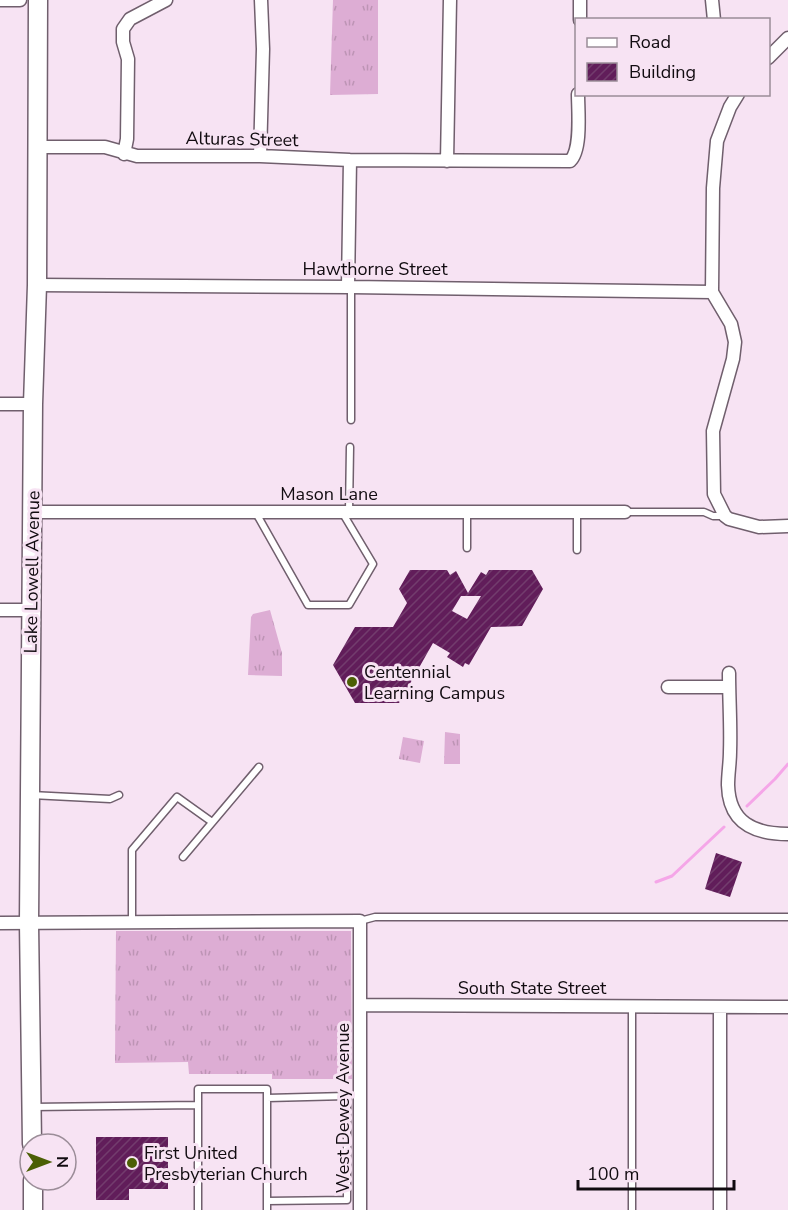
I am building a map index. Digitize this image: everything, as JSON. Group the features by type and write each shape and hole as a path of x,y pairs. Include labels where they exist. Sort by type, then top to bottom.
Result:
{"main road":[{"name":"Lake Lowell Avenue","path":"32,1132 29,923 38,0"},
{"path":"33,1192 33,1210"}],"street":[{"path":"0,0 20,0"},
{"path":"124,154 127,139 128,59 123,42 123,29 130,19 166,0"},
{"path":"260,156 263,49 261,0"},
{"path":"447,161 450,0"},
{"path":"580,0 580,18"},
{"path":"712,0 714,18"},
{"path":"770,56 788,38"},
{"name":"Alturas Street","path":"37,147 105,147 137,156 570,161 575,156 577,145 578,96"},
{"path":"737,96 717,141 713,188 712,292 731,324 735,342 733,359 713,431 714,494 725,516 759,527 788,526"},
{"path":"350,160 350,287"},
{"name":"Hawthorne Street","path":"37,285 712,292"},
{"path":"0,404 33,404"},
{"name":"Mason Lane","path":"33,512 625,512"},
{"path":"0,610 31,610"},
{"path":"729,673 728,786 732,808 742,822 750,827 770,834 788,834"},
{"path":"668,687 729,687"},
{"path":"0,922 360,921 361,1005"},
{"name":"South State Street","path":"361,1005 788,1007"},
{"name":"West Dewey Avenue","path":"360,1205 361,1005"},
{"path":"720,1007 720,1210"}],"lane":[{"path":"350,287 351,420"},
{"path":"256,512 308,605 349,605 373,564 345,512 350,447"},
{"path":"467,512 467,548"},
{"path":"578,512 578,550"},
{"path":"625,512 704,512 713,516 725,516"},
{"path":"183,857 259,767"},
{"path":"30,795 110,799 118,795"},
{"path":"132,921 132,850 177,797 212,822"},
{"path":"360,921 375,917 788,917"},
{"path":"632,1007 632,1210"},
{"path":"198,1210 198,1089 267,1089 267,1210"},
{"path":"347,1096 347,1200"},
{"path":"267,1098 361,1096"},
{"path":"32,1107 198,1105"},
{"path":"267,1201 347,1200 360,1205"}],"green space":[{"path":"333,0 378,0 378,94 330,95"},
{"path":"270,610 282,653 282,676 248,675 251,617 253,614"},
{"path":"445,732 460,734 460,764 444,764"},
{"path":"403,737 424,741 420,763 399,759"},
{"path":"116,931 351,931 352,1079 272,1079 272,1074 189,1074 188,1062 115,1063"}],"building":[{"path":"410,570 447,570 450,575 456,571 468,593 481,572 486,575 489,570 532,570 543,589 522,626 491,627 469,665 465,663 463,667 447,657 450,653 433,643 399,703 355,703 333,665 355,627 393,627 407,603 399,589","holes":["461,596 481,596 467,619 452,611"]},
{"path":"716,853 742,862 730,897 705,889"},
{"name":"First United Presbyterian Church","path":"96,1137 168,1137 168,1189 129,1189 129,1200 96,1200"}],"waterway":[{"path":"747,806 788,764"},
{"path":"656,882 672,876 724,827"}],"place":[{"name":"Centennial Learning Campus","path":"352,682"},
{"name":"First United Presbyterian Church","path":"132,1163"}]}
